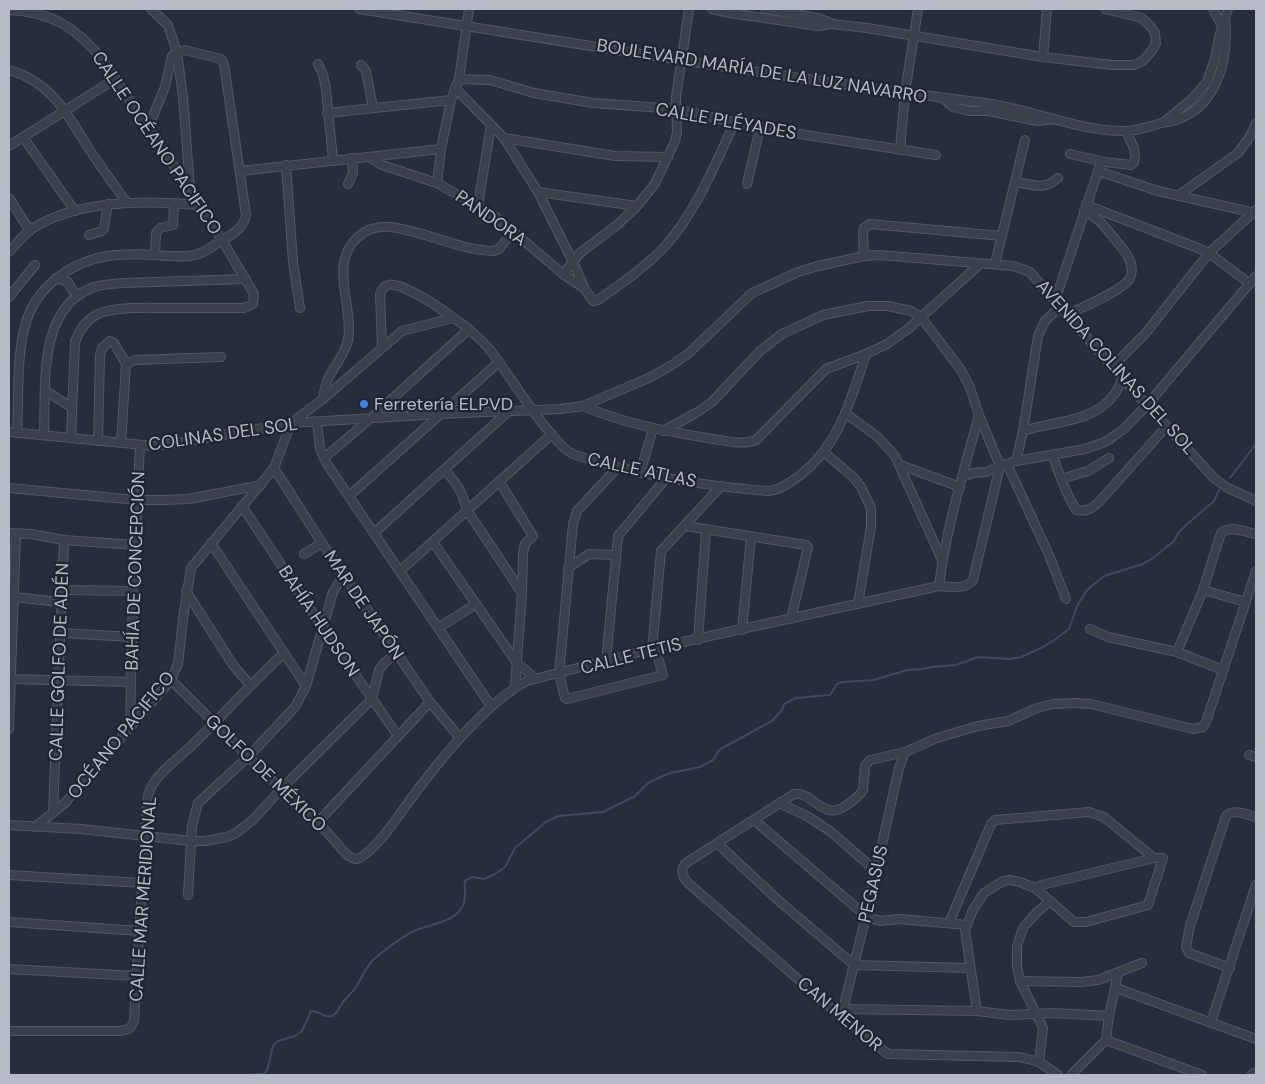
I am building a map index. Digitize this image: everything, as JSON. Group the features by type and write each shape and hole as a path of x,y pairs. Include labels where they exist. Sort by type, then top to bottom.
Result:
{"street":[{"path":"151,9 168,25 177,52 183,97 190,190"},
{"name":"BOULEVARD MARÍA DE LA LUZ NAVARRO","path":"359,9 681,60 988,103 1086,126 1126,131 1175,121 1202,104 1211,93 1223,66 1227,38 1224,26 1228,9"},
{"path":"437,183 441,149 451,100 458,79 469,9"},
{"path":"563,274 580,254 617,225 636,206 654,185 668,157 675,141 681,60 689,9"},
{"path":"712,9 818,26 832,24"},
{"path":"765,9 818,18 832,24 1043,57 1112,65 1134,65 1149,55 1156,43 1155,33 1142,18 1105,9"},
{"path":"900,150 905,92 918,9"},
{"path":"1043,57 1047,9"},
{"path":"1213,9 1224,26"},
{"name":"CALLE OCÉANO PACIFICO","path":"9,10 33,12 57,20 93,47 190,190 254,294 252,304 244,308 143,308 110,310 97,315 87,322 79,332 75,342 71,407"},
{"path":"13,432 24,329 28,316 36,302 56,278 64,272 93,259 109,256 193,255 205,251 234,233 244,222 246,215 240,170 224,64 221,59 186,50 177,52 172,56 165,87 148,128"},
{"path":"318,64 326,89 333,160"},
{"path":"361,65 366,72 373,108"},
{"path":"9,70 20,73 40,84 66,110 127,203"},
{"path":"9,146 115,79"},
{"name":"CALLE PLÉYADES","path":"458,79 490,80 534,93 593,103 676,109 760,128 936,155"},
{"path":"455,88 504,138 538,192 585,289"},
{"path":"327,112 451,100"},
{"name":"PANDORA","path":"369,157 382,165 437,183 478,205 513,231 563,274 585,289 592,300 598,300 639,271 668,243 696,203 735,122"},
{"path":"1179,195 1238,153 1249,138 1256,123"},
{"path":"478,205 491,124"},
{"path":"747,184 760,128"},
{"path":"1070,154 1101,162 1126,165 1134,162 1136,156 1134,148 1126,131"},
{"path":"23,137 74,211"},
{"path":"504,138 615,156 668,157"},
{"path":"996,264 1024,140"},
{"path":"240,170 441,149"},
{"path":"348,184 353,173 352,158"},
{"path":"1016,461 1025,430 1038,336 1045,321 1058,304 1085,208 1101,162"},
{"path":"286,165 293,262 300,308"},
{"path":"1098,171 1132,183 1255,212"},
{"path":"1015,182 1048,186 1058,178"},
{"path":"538,192 636,206"},
{"path":"9,198 30,231"},
{"path":"9,252 30,231 51,220 90,206 127,203 198,205"},
{"path":"155,255 156,233 160,228 173,225 174,203"},
{"path":"90,235 102,231 104,228 108,204"},
{"path":"1085,208 1209,254 1249,283"},
{"path":"1067,315 1119,289 1130,278 1132,269 1129,256 1096,216 1085,208"},
{"path":"1112,367 1145,334 1209,254 1255,212"},
{"path":"864,256 863,232 864,228 870,224 1002,236"},
{"path":"323,399 328,380 348,340 344,288 345,260 348,250 355,240 363,233 375,228 388,227 404,229 448,242 494,251 498,249 513,231"},
{"name":"AVENIDA COLINAS DEL SOL","path":"318,422 531,409 560,409 583,406 672,365 688,353 744,299 761,288 798,272 864,256 907,256 1013,266 1030,272 1112,367 1219,483 1256,501"},
{"path":"583,406 614,418 653,429 730,441 749,442 756,440 826,369 888,344 980,264"},
{"path":"9,297 35,265"},
{"path":"962,477 973,473 986,472 1016,461 1053,456 1085,449 1105,442 1124,429 1147,405 1256,276"},
{"path":"56,278 68,282 73,291 80,295"},
{"path":"44,434 47,351 51,337 65,309 80,295 93,288 124,283 246,279"},
{"name":"CALLE ATLAS","path":"382,347 380,294 386,285 396,285 420,295 483,342 531,409 570,452 586,459 640,473 758,490 777,490 803,474 824,452 838,432 866,354"},
{"path":"663,430 696,414 712,402 760,351 782,334 823,315 868,306 898,307 921,317 962,370 979,415 1050,555 1066,599"},
{"path":"291,423 323,399 402,331 453,318"},
{"path":"324,458 371,418 468,329"},
{"path":"98,441 100,355 106,343 110,341 114,343 126,364 121,443"},
{"path":"126,364 135,360 221,358"},
{"path":"349,496 498,362"},
{"path":"1025,430 1086,416 1095,412 1114,395 1123,379"},
{"path":"46,391 71,407 71,437"},
{"path":"374,533 509,411"},
{"path":"845,413 878,437 892,452 900,465 942,560"},
{"path":"939,586 942,560 979,415"},
{"path":"318,422 318,438 324,458 491,706"},
{"name":"COLINAS DEL SOL","path":"13,432 154,446 291,423 318,422"},
{"name":"OCÉANO PACIFICO","path":"35,826 65,803 170,680 178,664 190,568 274,468 291,423"},
{"path":"1053,456 1061,479 1076,510 1084,512 1091,509 1105,495 1167,426"},
{"path":"640,473 653,429"},
{"path":"400,571 552,434"},
{"name":"BAHÍA DE CONCEPCIÓN","path":"130,727 133,591 140,445"},
{"path":"824,452 854,478 868,498 871,508 870,530 858,604"},
{"path":"1061,479 1088,471 1109,458"},
{"path":"900,465 960,487"},
{"name":"CALLE TETIS","path":"363,856 390,828 427,777 460,738 491,706 515,686 535,678 558,674 654,648 698,640 939,586 958,587 970,583 973,580 1003,465"},
{"path":"618,467 577,511 574,518 558,674 566,699 663,675 653,640 661,551 721,486"},
{"name":"MAR DE JAPÓN","path":"274,468 322,543 430,702 460,738"},
{"path":"445,470 459,487 466,510 522,594"},
{"path":"606,661 616,540 620,532 667,477"},
{"path":"499,481 533,536 524,548 515,686"},
{"path":"9,488 137,500 165,500 189,498 261,484"},
{"name":"BAHÍA HUDSON","path":"242,506 398,736"},
{"path":"684,526 706,531 806,545 808,547 791,618"},
{"path":"1177,652 1203,590 1221,533 1224,530 1236,530 1256,534"},
{"path":"698,640 706,531"},
{"path":"9,729 14,597 12,534 31,534 64,540 136,545"},
{"path":"742,630 751,537"},
{"name":"CALLE GOLFO DE ADÉN","path":"53,813 64,540"},
{"path":"433,542 517,663 535,678"},
{"path":"211,543 306,686"},
{"path":"304,554 322,543"},
{"path":"568,568 589,554 615,555"},
{"path":"970,968 854,965 778,900 718,844 779,803 798,794 828,810 833,811 843,808 863,790 866,762 905,752 937,738 964,730 1008,721 1037,708 1067,703 1091,704 1197,729 1203,726 1224,670 1256,571"},
{"path":"188,895 192,826 198,803 249,756 289,714 306,686 333,592 344,575"},
{"path":"1251,586 1256,593"},
{"path":"63,590 133,591"},
{"path":"1203,590 1246,602"},
{"path":"186,591 233,665 250,685"},
{"path":"14,597 50,602 62,601"},
{"path":"438,628 476,604"},
{"path":"1090,629 1108,637 1177,652 1224,670"},
{"path":"61,633 132,637"},
{"name":"CALLE MAR MERIDIONAL","path":"9,1031 119,1031 130,1028 134,1020 147,802 153,783 284,653"},
{"path":"9,825 81,829 191,841 217,840 236,833 254,819 281,789 372,699 379,670 384,663 398,653"},
{"path":"10,679 130,682"},
{"name":"GOLFO DE MÉXICO","path":"170,680 281,789 318,822 347,855 355,859 363,856"},
{"path":"318,822 430,702"},
{"name":"PEGASUS","path":"841,1012 866,916 899,768 905,752"},
{"path":"779,803 807,816 830,831 876,871"},
{"path":"1230,968 1189,953 1186,947 1190,926 1226,816 1234,812 1256,818"},
{"path":"949,923 991,824 994,820 1000,818 1096,813 1104,817 1154,858"},
{"path":"754,820 866,916 880,922 899,919 967,925"},
{"name":"CAN MENOR","path":"718,844 686,863 682,870 684,878 888,1054 1020,1057 1039,1062 1058,1075"},
{"path":"977,1011 965,930 973,910 984,893 1002,881 1020,882 1035,888 1069,920 1079,923 1144,907 1150,902 1163,858 1154,858 1035,888"},
{"path":"9,875 142,883"},
{"path":"1211,1022 1256,885"},
{"path":"1039,1062 1043,1028 1020,982 1016,966 1016,946 1023,928 1050,901"},
{"path":"9,922 140,931"},
{"path":"1020,982 1081,982 1098,980 1142,963"},
{"path":"9,969 136,976"},
{"path":"1071,1075 1106,1040 1118,973"},
{"path":"1116,988 1256,1039"},
{"path":"841,1012 977,1011 1009,1015 1053,1013 1109,1016"},
{"path":"1106,1040 1202,1075"},
{"path":"1251,1075 1256,1072"}],"waterway":[{"path":"1230,478 1256,444"},
{"path":"247,1075 263,1074 267,1071 273,1046 278,1041 295,1036 302,1031 311,1011 329,1017 336,1013 356,987 371,962 390,946 419,929 448,920 460,911 465,896 465,881 472,877 484,879 505,867 515,848 547,821 559,816 603,812 635,796 648,783 670,773 700,767 713,760 719,750 772,721 782,710 784,704 796,698 830,695 837,684 843,682 874,680 907,670 956,665 978,657 1010,659 1021,657 1041,648 1069,629 1077,606 1087,590 1104,576 1143,564 1153,558 1174,541 1179,532 1214,501 1219,490"}],"place":[{"name":"Ferretería ELPVD","path":"364,404"}]}
